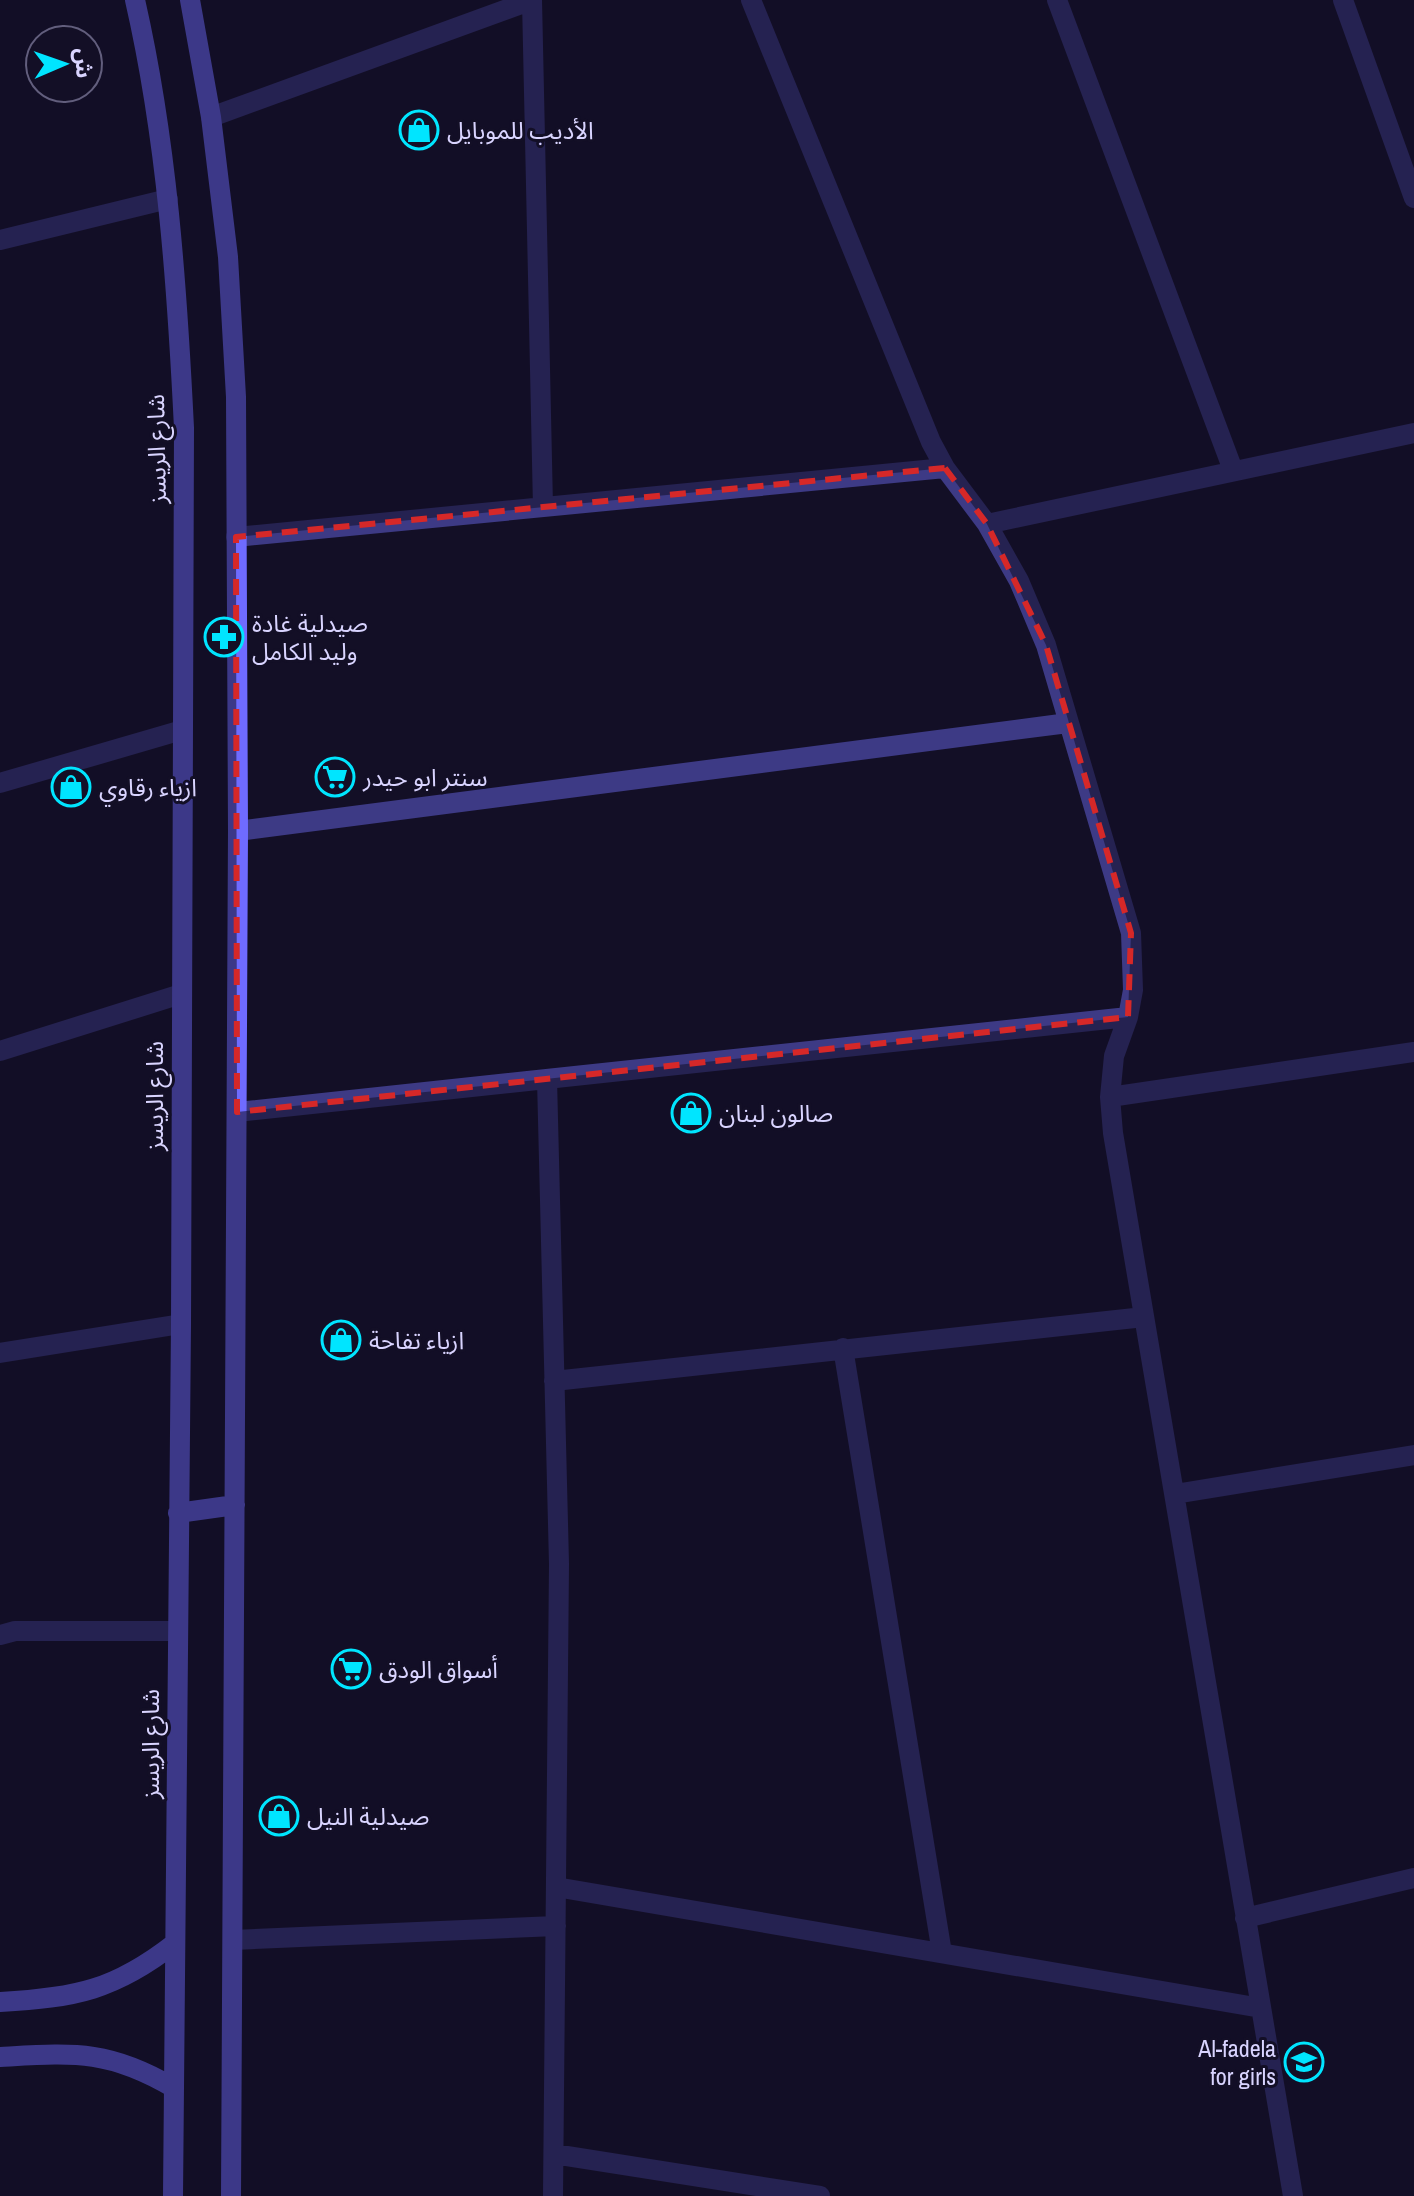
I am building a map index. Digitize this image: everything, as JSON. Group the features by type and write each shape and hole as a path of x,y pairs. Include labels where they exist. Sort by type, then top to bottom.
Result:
{"street":[{"name":"شارع الريسز","path":"135,0 168,199 184,428 181,1324 173,2196"},
{"path":"190,0 211,117 229,272 236,397 238,831 231,2196"},
{"path":"211,117 532,0 543,507"},
{"path":"751,0 919,414 945,468 987,524 1019,581 1046,645 1131,933 1133,990 1128,1017 1114,1056 1110,1097 1144,1317 1293,2196"},
{"path":"1057,0 1233,470"},
{"path":"1343,0 1414,198"},
{"path":"0,240 168,199"},
{"path":"987,524 1414,433"},
{"path":"236,537 945,468"},
{"path":"238,831 1068,723"},
{"path":"0,783 182,730"},
{"path":"0,1051 181,994"},
{"path":"237,1112 1128,1017"},
{"path":"1110,1097 1414,1052"},
{"path":"547,1079 559,1564 553,2196"},
{"path":"554,1381 1144,1317"},
{"path":"0,1353 181,1324"},
{"path":"843,1348 942,1953"},
{"path":"1175,1494 1414,1455"},
{"path":"178,1513 235,1505"},
{"path":"0,1635 15,1631 177,1631"},
{"path":"1245,1918 1414,1878"},
{"path":"556,1887 1261,2008"},
{"path":"233,1940 556,1926"},
{"path":"0,2002 75,1995 111,1984 145,1966 175,1943"},
{"path":"0,2057 84,2055 115,2060 146,2072 174,2088"},
{"path":"554,2154 820,2196"}],"highlighted area":[{"path":"945,468 987,524 1046,645 1131,933 1128,1017 237,1112 236,537"}],"place":[{"name":"الأديب للموبايل","path":"419,130"},
{"name":"صيدلية غادة وليد الكامل","path":"224,637"},
{"name":"سنتر ابو حيدر","path":"335,777"},
{"name":"ازياء رقاوي","path":"71,787"},
{"name":"صالون لبنان","path":"691,1113"},
{"name":"ازياء تفاحة","path":"341,1340"},
{"name":"أسواق الودق","path":"351,1669"},
{"name":"صيدلية النيل","path":"279,1816"},
{"name":"Al-fadela for girls","path":"1304,2062"}]}
